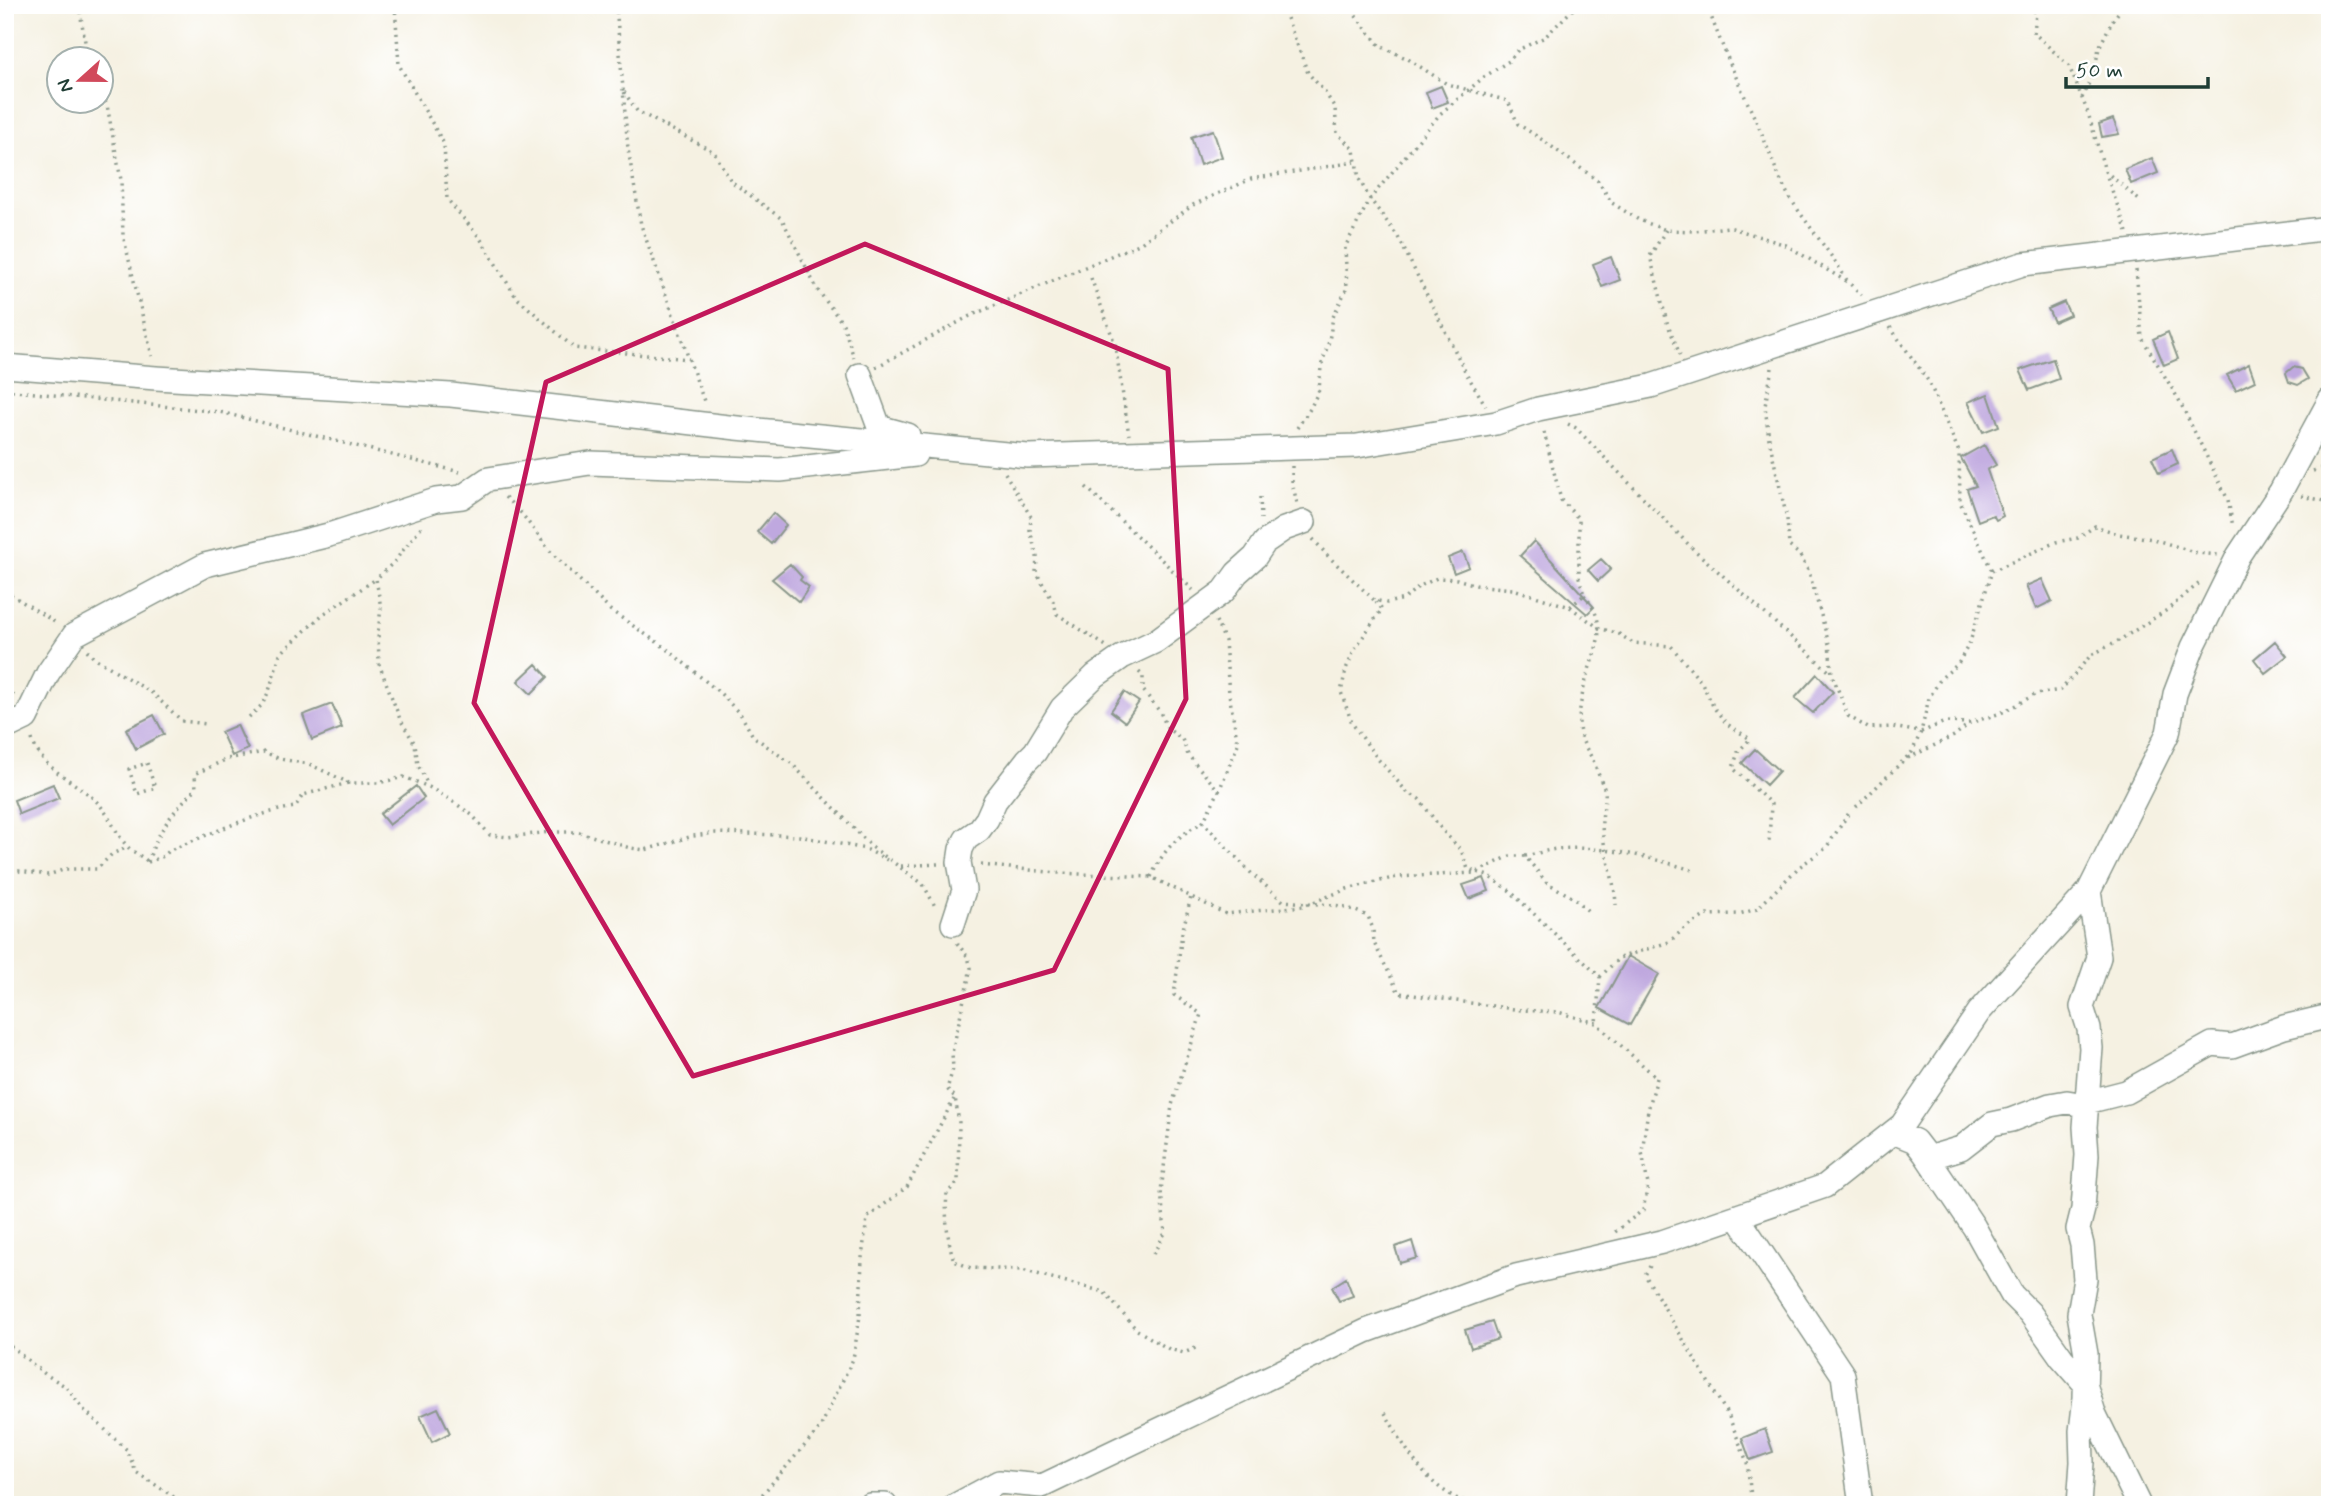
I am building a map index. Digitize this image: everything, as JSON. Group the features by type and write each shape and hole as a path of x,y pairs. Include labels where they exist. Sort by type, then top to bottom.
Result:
{"street":[{"path":"5,366 156,379 451,395 713,425 1028,456 1357,446 1496,423 1538,409 1651,386 2023,264 2330,228"},
{"path":"860,375 879,427 951,449"},
{"path":"956,1505 999,1482 1042,1486 1366,1331 1516,1276 1662,1242 1825,1186 1902,1125 1979,1012 2089,891 2168,733 2175,694 2193,647 2238,556 2281,491 2330,400"},
{"path":"16,723 74,635 205,565 329,535 436,500 462,496 488,479 590,463 780,470 951,449"},
{"path":"953,924 964,890 959,863 966,839 979,830 995,801 1035,752 1062,708 1095,676 1122,657 1156,641 1224,591 1237,573 1255,558 1265,542 1284,529 1304,522"},
{"path":"2079,1505 2086,1354 2079,1314 2085,1279 2078,1229 2083,1209 2087,1154 2085,1127 2090,1038 2082,1007 2099,957 2089,891"},
{"path":"1928,1158 1961,1148 1992,1124 2011,1120 2050,1105 2067,1102 2079,1104 2126,1092 2212,1044 2232,1046 2284,1027 2330,1016"},
{"path":"1893,1132 1915,1141 1928,1158 1974,1227 2012,1295 2030,1313 2085,1384 2094,1413 2139,1505"},
{"path":"1738,1216 1843,1375 1861,1505"},
{"path":"870,1505 885,1505"}],"path":[{"path":"79,5 86,46"},
{"path":"395,5 399,65 443,144 447,199 480,238 516,297 574,348 689,359"},
{"path":"616,5 628,149 641,225 713,425"},
{"path":"1282,5 1308,73 1335,108 1337,133 1354,150 1359,179 1370,199 1397,235 1466,373 1496,423"},
{"path":"1347,5 1380,46 1408,59 1447,84 1508,101 1518,124 1598,181 1612,203 1639,220 1666,230 1694,231 1729,227 1786,245 1849,283 1879,311 1929,382 1959,452 1960,502 1992,571 1970,642 1958,664 1941,678 1929,698 1921,732 1912,752 1856,807"},
{"path":"1475,873 1468,869 1461,850 1419,799 1407,792 1377,758 1352,723 1341,692 1346,669 1356,647 1382,609 1328,556 1304,522 1292,482 1292,449 1296,430 1319,390 1321,367 1333,317 1347,288 1345,247 1370,199 1440,114 1509,61 1518,50 1545,37 1577,5"},
{"path":"1707,5 1724,54 1763,137 1772,163 1790,197 1829,250 1849,283"},
{"path":"1992,571 2056,542 2078,538 2095,526 2119,534 2153,539 2197,553 2238,556 2228,499 2179,400 2142,338 2134,252 2082,98 2069,66 2034,33 2036,13 2030,5"},
{"path":"2082,98 2094,72 2099,48 2112,21 2124,5"},
{"path":"2321,5 2330,34"},
{"path":"624,92 636,111 714,152 731,181 782,219 817,289 843,324 860,375 970,316 1141,243 1193,205 1251,178 1355,162"},
{"path":"109,116 121,180 123,235 156,379"},
{"path":"2105,171 2139,200"},
{"path":"1666,230 1650,256 1667,322 1687,374"},
{"path":"1091,278 1115,344 1132,454"},
{"path":"1773,364 1765,405 1769,439 1787,519 1789,546 1799,554 1809,572 1829,644 1832,674 1848,716 1868,728 1892,727 1921,732 1945,722 1970,723 2001,713 2036,694 2061,690 2091,655 2167,610 2206,578"},
{"path":"5,390 220,412 488,479 522,514 549,550 610,610 667,649 720,693 741,715 753,736 793,765 872,847 923,884 936,908 953,924 958,947 968,957 971,968 947,1089 954,1097 959,1123 958,1182 947,1193 945,1211 948,1241 954,1261 971,1268 1023,1270 1104,1292 1137,1329 1169,1349 1184,1353 1200,1346"},
{"path":"1538,409 1561,500 1579,520 1579,577 1584,595 1594,607 1599,628 1598,646 1587,675 1580,706 1579,727 1583,746 1606,791 1602,825 1616,905"},
{"path":"1567,423 1576,428 1691,547 1832,674"},
{"path":"992,453 1031,517 1030,530 1037,557 1036,572 1054,603 1057,614 1122,657 1143,676 1143,690 1160,712 1168,729 1182,739 1188,755 1219,791"},
{"path":"1086,487 1208,604 1225,641 1229,694 1238,744 1203,822 1172,842 1158,860 1151,877"},
{"path":"2281,491 2330,502"},
{"path":"249,717 262,705 269,691 280,654 322,615 376,579 394,562 418,533 436,500"},
{"path":"1374,600 1387,603 1404,599 1418,587 1437,578 1457,579 1476,585 1513,589 1570,607 1599,628 1619,634 1633,643 1671,646 1702,683 1714,708 1727,724 1749,739 1738,752 1733,768 1771,804 1769,841"},
{"path":"376,579 381,608 378,632 379,664 400,719 415,744 418,765 429,787"},
{"path":"5,591 74,635 93,657 152,693 182,721 207,723"},
{"path":"1570,607 1584,595"},
{"path":"5,682 16,723 36,752 65,778 97,801 128,848 148,862"},
{"path":"1905,759 1954,736 1970,723"},
{"path":"148,862 154,842 167,821 196,789 195,774 227,759 264,752 280,759 309,764 349,783"},
{"path":"147,763 155,788 137,794 129,769 147,763"},
{"path":"148,862 164,856 170,850 249,819 295,807 303,795 349,783 378,783 404,777 429,787 472,815 491,835 508,837 579,832 645,850 693,836 716,833 799,836 866,849 900,866 959,863 1058,873 1151,877 1226,914 1303,906 1348,889 1397,877 1475,873 1488,876 1509,890 1600,977"},
{"path":"1597,1023 1600,977 1619,958 1669,942 1687,926 1707,915 1739,914 1757,909 1799,867 1826,849 1849,813"},
{"path":"1203,822 1252,874 1283,901 1343,906 1368,916 1374,943 1399,993 1521,1010 1558,1012 1597,1023 1657,1078 1648,1110 1642,1152 1648,1185 1643,1210 1617,1230 1595,1259"},
{"path":"5,875 19,871 48,875 66,869 97,869 112,855 128,848"},
{"path":"1475,873 1510,856 1525,856 1554,849 1606,851 1647,857 1692,870"},
{"path":"1525,856 1546,882 1577,900 1588,911"},
{"path":"1153,1254 1165,1233 1161,1191 1172,1105 1200,1014 1174,995 1182,933 1191,897"},
{"path":"753,1505 820,1428 853,1359 860,1316 862,1258 867,1218 907,1187 954,1097"},
{"path":"1662,1242 1645,1275 1729,1417 1747,1462 1752,1505"},
{"path":"5,1342 45,1374 65,1386 83,1409 127,1450 136,1472 186,1505"},
{"path":"1385,1413 1421,1471 1448,1494 1477,1505"}],"highlighted area":[{"path":"865,244 1168,369 1186,699 1054,970 693,1076 474,703 546,382"}],"building":[{"path":"1441,86 1448,102 1432,108 1426,92"},
{"path":"2113,119 2119,134 2102,137 2099,124"},
{"path":"1213,130 1222,157 1200,165 1191,137"},
{"path":"2152,158 2158,173 2131,184 2125,169"},
{"path":"1611,257 1620,280 1602,287 1593,264"},
{"path":"2064,302 2070,315 2054,322 2048,309"},
{"path":"2168,332 2178,359 2164,365 2153,339"},
{"path":"2053,359 2059,379 2029,390 2020,370"},
{"path":"2249,364 2255,381 2236,390 2227,375"},
{"path":"2293,367 2302,369 2308,379 2298,385 2289,382 2286,373"},
{"path":"1988,394 1999,426 1983,432 1968,402"},
{"path":"1984,445 1996,465 1987,470 2003,516 1996,520 1993,515 1978,521 1967,489 1976,486 1961,458"},
{"path":"2172,449 2178,464 2159,473 2152,458"},
{"path":"773,513 786,525 771,544 757,532"},
{"path":"1534,541 1594,607 1587,614 1520,556"},
{"path":"1463,552 1469,567 1454,573 1448,558"},
{"path":"1601,559 1611,569 1598,581 1588,570"},
{"path":"790,564 802,577 800,580 809,587 799,602 772,579"},
{"path":"2042,579 2052,601 2036,609 2026,586"},
{"path":"2275,641 2287,656 2265,673 2254,659"},
{"path":"536,664 548,677 531,694 518,681"},
{"path":"1817,674 1833,692 1813,713 1795,698"},
{"path":"1124,692 1139,702 1125,722 1111,711"},
{"path":"332,704 342,728 312,740 303,715"},
{"path":"154,715 164,734 136,749 126,729"},
{"path":"237,725 248,749 232,756 221,732"},
{"path":"1755,749 1779,771 1766,785 1742,763"},
{"path":"53,784 59,798 19,814 14,800"},
{"path":"416,786 424,798 389,825 380,814"},
{"path":"1484,878 1489,891 1469,899 1463,885"},
{"path":"1628,956 1659,974 1630,1025 1599,1008"},
{"path":"1412,1241 1417,1258 1400,1263 1395,1247"},
{"path":"1346,1278 1353,1296 1339,1301 1332,1287"},
{"path":"1492,1322 1498,1339 1471,1348 1465,1330"},
{"path":"438,1408 450,1433 432,1442 420,1416"},
{"path":"1765,1429 1773,1452 1750,1460 1742,1438"}]}
